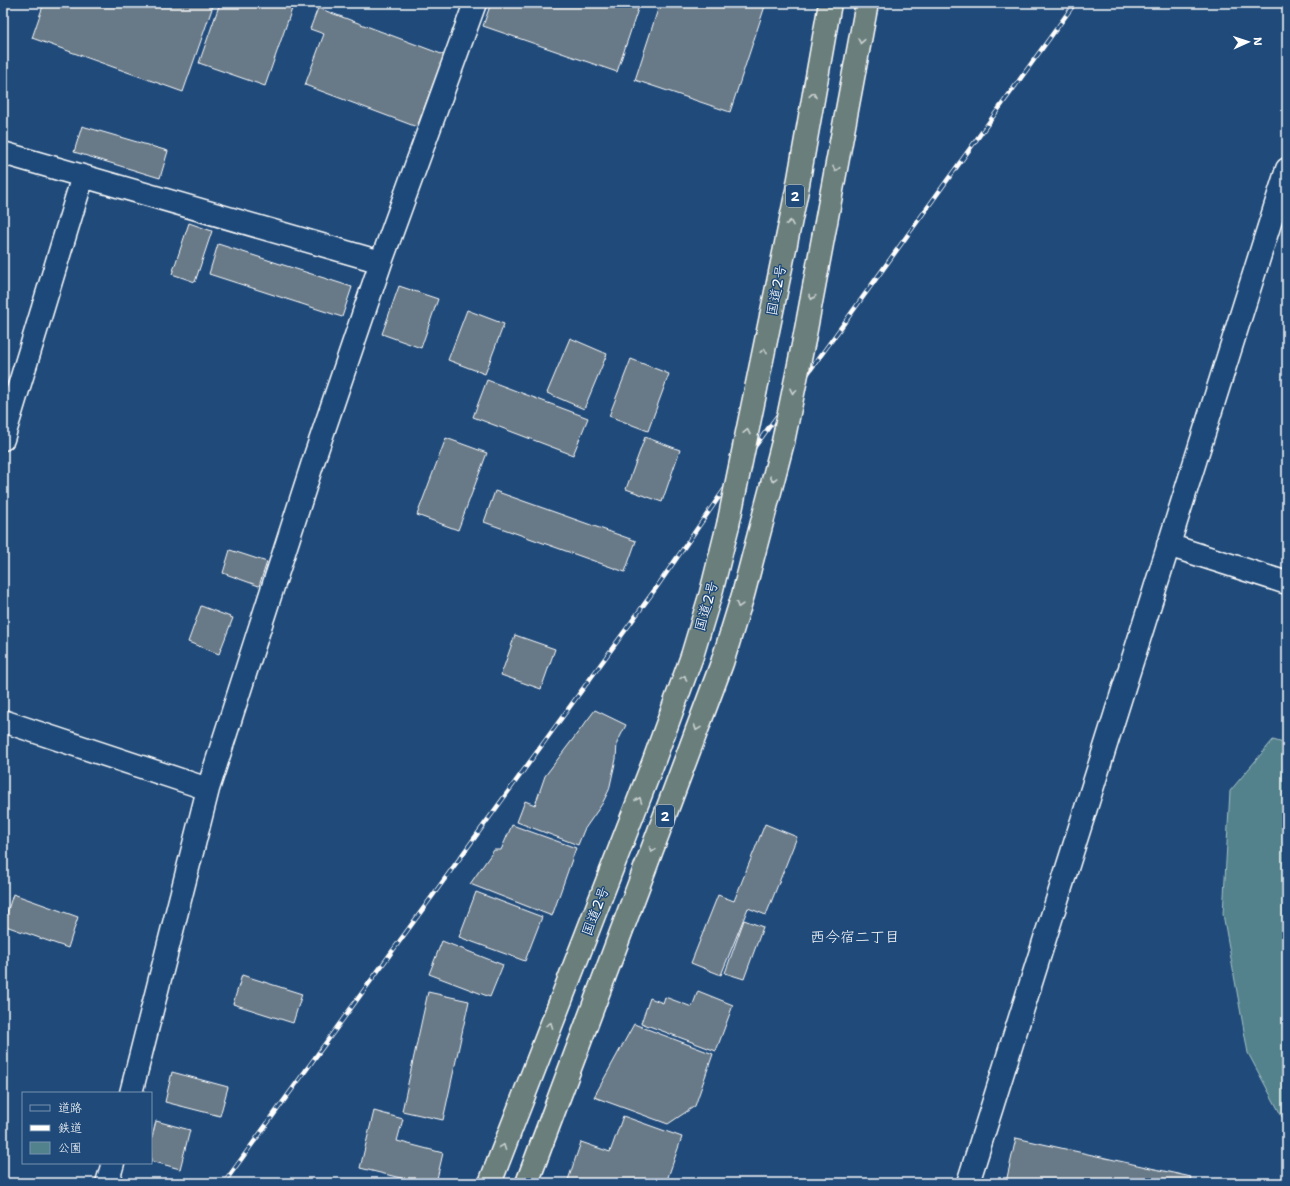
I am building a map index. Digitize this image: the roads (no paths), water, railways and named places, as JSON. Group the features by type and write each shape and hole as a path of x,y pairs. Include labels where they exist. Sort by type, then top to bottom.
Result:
{"highway":[{"name":"国道2号","path":"490,1183 653,763 690,663 711,593 728,525 797,190 830,3"},
{"name":"2","path":"527,1183 722,663 742,595 783,442 804,340 867,3"}],"street":[{"path":"130,1092 208,789 315,456 381,262 475,3"},
{"path":"3,153 381,262"},
{"path":"968,1183 1287,169"},
{"path":"3,439 83,176"},
{"path":"1168,545 1287,583"},
{"path":"3,721 208,789"},
{"path":"107,1183 113,1164"}],"railway":[{"path":"224,1183 656,588 728,484 1075,3"}],"district":[{"name":"西今宿二丁目","path":"855,937"}]}
